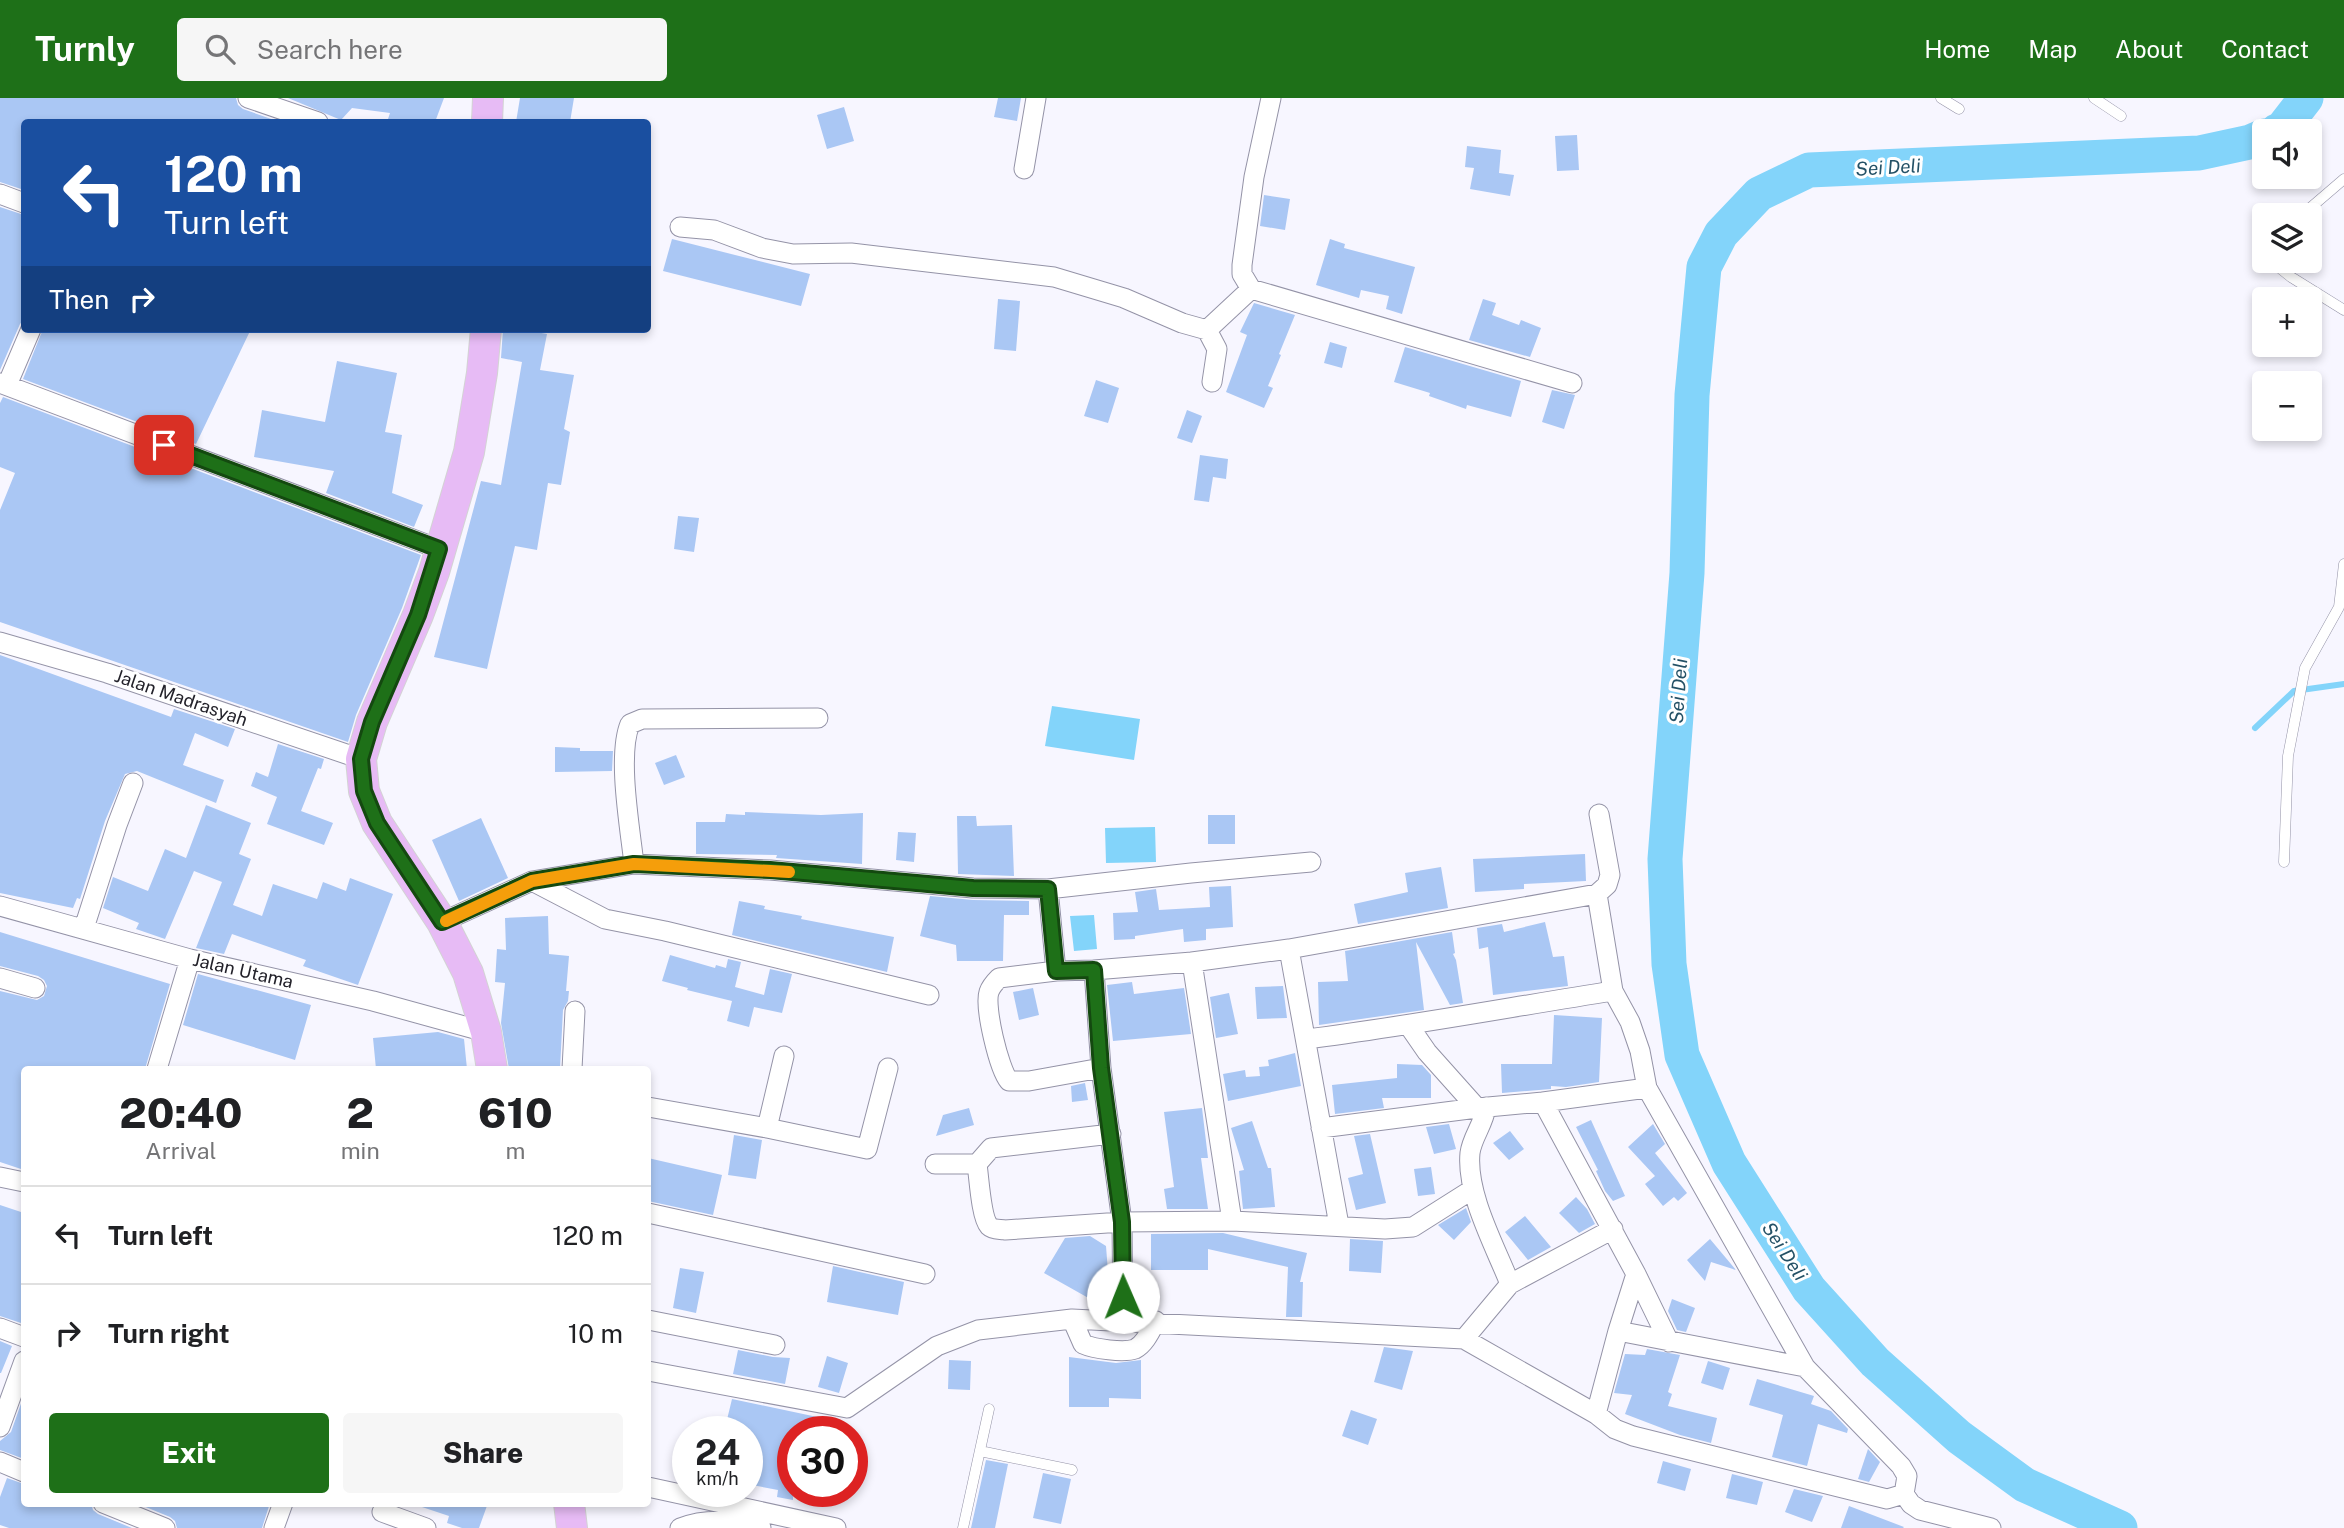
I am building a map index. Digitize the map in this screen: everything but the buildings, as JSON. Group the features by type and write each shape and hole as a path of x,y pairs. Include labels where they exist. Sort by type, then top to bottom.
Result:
{"main road":[{"path":"487,119 488,98"},
{"path":"486,333 470,452 418,615 372,722 361,759 364,791 377,823 442,922 468,974 486,1032 492,1066"},
{"path":"569,1507 572,1528"}],"street":[{"path":"248,98 309,119"},
{"path":"1024,169 1036,98"},
{"path":"1271,98 1254,177 1242,264 1244,281 1251,289 1572,383"},
{"path":"0,194 21,202"},
{"path":"680,227 714,230 762,248 793,254 851,253 1054,277 1124,298 1182,323 1207,330 1217,349 1212,382"},
{"path":"1207,330 1251,289"},
{"path":"29,333 4,384 439,549"},
{"name":"Jalan Madrasyah","path":"0,642 107,673 361,759"},
{"path":"634,864 625,773 626,734 630,724 642,719 818,718"},
{"path":"84,928 133,783"},
{"path":"1101,1068 1020,1082 1009,1080 1004,1075 987,1002 989,991 999,978 1056,971 1192,962 1289,949 1597,894 1607,885 1609,874 1599,814"},
{"path":"442,922 532,881 634,864 770,870 973,888 1048,889 1311,862"},
{"path":"532,881 605,919 929,995"},
{"path":"1048,889 1056,971"},
{"path":"1597,894 1613,990 1630,1022 1647,1088 1805,1367 1901,1466 1907,1476 1904,1494 1911,1504 1920,1510 1991,1528"},
{"name":"Jalan Utama","path":"0,906 190,959 373,1001 486,1032"},
{"path":"1289,949 1339,1225"},
{"path":"158,1066 190,959"},
{"path":"1192,962 1232,1221"},
{"path":"1094,970 1101,1068 1122,1222 1123,1322"},
{"path":"0,978 35,988"},
{"path":"1307,1039 1409,1026 1613,990"},
{"path":"572,1066 575,1012"},
{"path":"1409,1026 1427,1052 1482,1107 1484,1120 1471,1145 1473,1189 1510,1284"},
{"path":"767,1128 784,1056"},
{"path":"651,1108 867,1149 888,1068"},
{"path":"1321,1128 1647,1088"},
{"path":"1543,1102 1613,1229 1669,1342"},
{"path":"935,1164 977,1164 996,1147 1111,1134"},
{"path":"977,1164 985,1214 989,1226 995,1229 1122,1222 1232,1221 1413,1227 1473,1189"},
{"path":"0,1177 21,1181"},
{"path":"651,1214 925,1274"},
{"path":"1464,1339 1510,1284 1613,1229"},
{"path":"1597,1414 1636,1274"},
{"path":"651,1372 847,1408 937,1346 978,1330 1072,1319 1156,1321 1464,1339 1597,1414 1615,1429 1633,1436 1887,1499 1904,1494"},
{"path":"1072,1319 1083,1344 1093,1348 1124,1350 1135,1349 1143,1342 1156,1321"},
{"path":"651,1321 775,1345"},
{"path":"0,1328 21,1336"},
{"path":"1618,1331 1805,1367"},
{"path":"0,1427 21,1369"},
{"path":"1,1465 21,1471"},
{"path":"651,1488 836,1528"},
{"path":"113,1507 165,1528"},
{"path":"274,1528 282,1507"},
{"path":"382,1512 426,1528"},
{"path":"680,1528 701,1522 719,1521 761,1528"}],"lane":[{"path":"1941,98 1959,109"},
{"path":"2094,98 2121,116"},
{"path":"2316,203 2344,179"},
{"path":"2286,273 2344,310"},
{"path":"2284,862 2288,756 2305,668 2339,607 2344,564"},
{"path":"963,1528 989,1409"},
{"path":"980,1451 1072,1470"}],"water":[{"path":"1052,706 1140,719 1134,760 1045,746"},
{"path":"1155,827 1156,862 1106,863 1105,828"},
{"path":"1094,915 1097,949 1074,951 1070,916"}],"waterway":[{"name":"Sei Deli","path":"2290,119 2306,98"},
{"name":"Sei Deli","path":"2120,1528 2025,1485 1959,1437 1875,1362 1809,1289 1729,1163 1682,1055 1669,964 1665,859 1687,573 1692,395 1704,267 1721,234 1759,194 1809,170 2199,153 2252,141"},
{"path":"2255,728 2294,691 2344,684"}],"slow traffic":[{"path":"446,921 532,881 634,864 789,872"}],"route":[{"path":"164,445 439,549 434,572 372,722 361,759 364,791 377,823 442,922 532,881 634,864 770,870 973,888 1048,889 1056,971 1094,970 1101,1068 1122,1222 1123,1297"}]}
